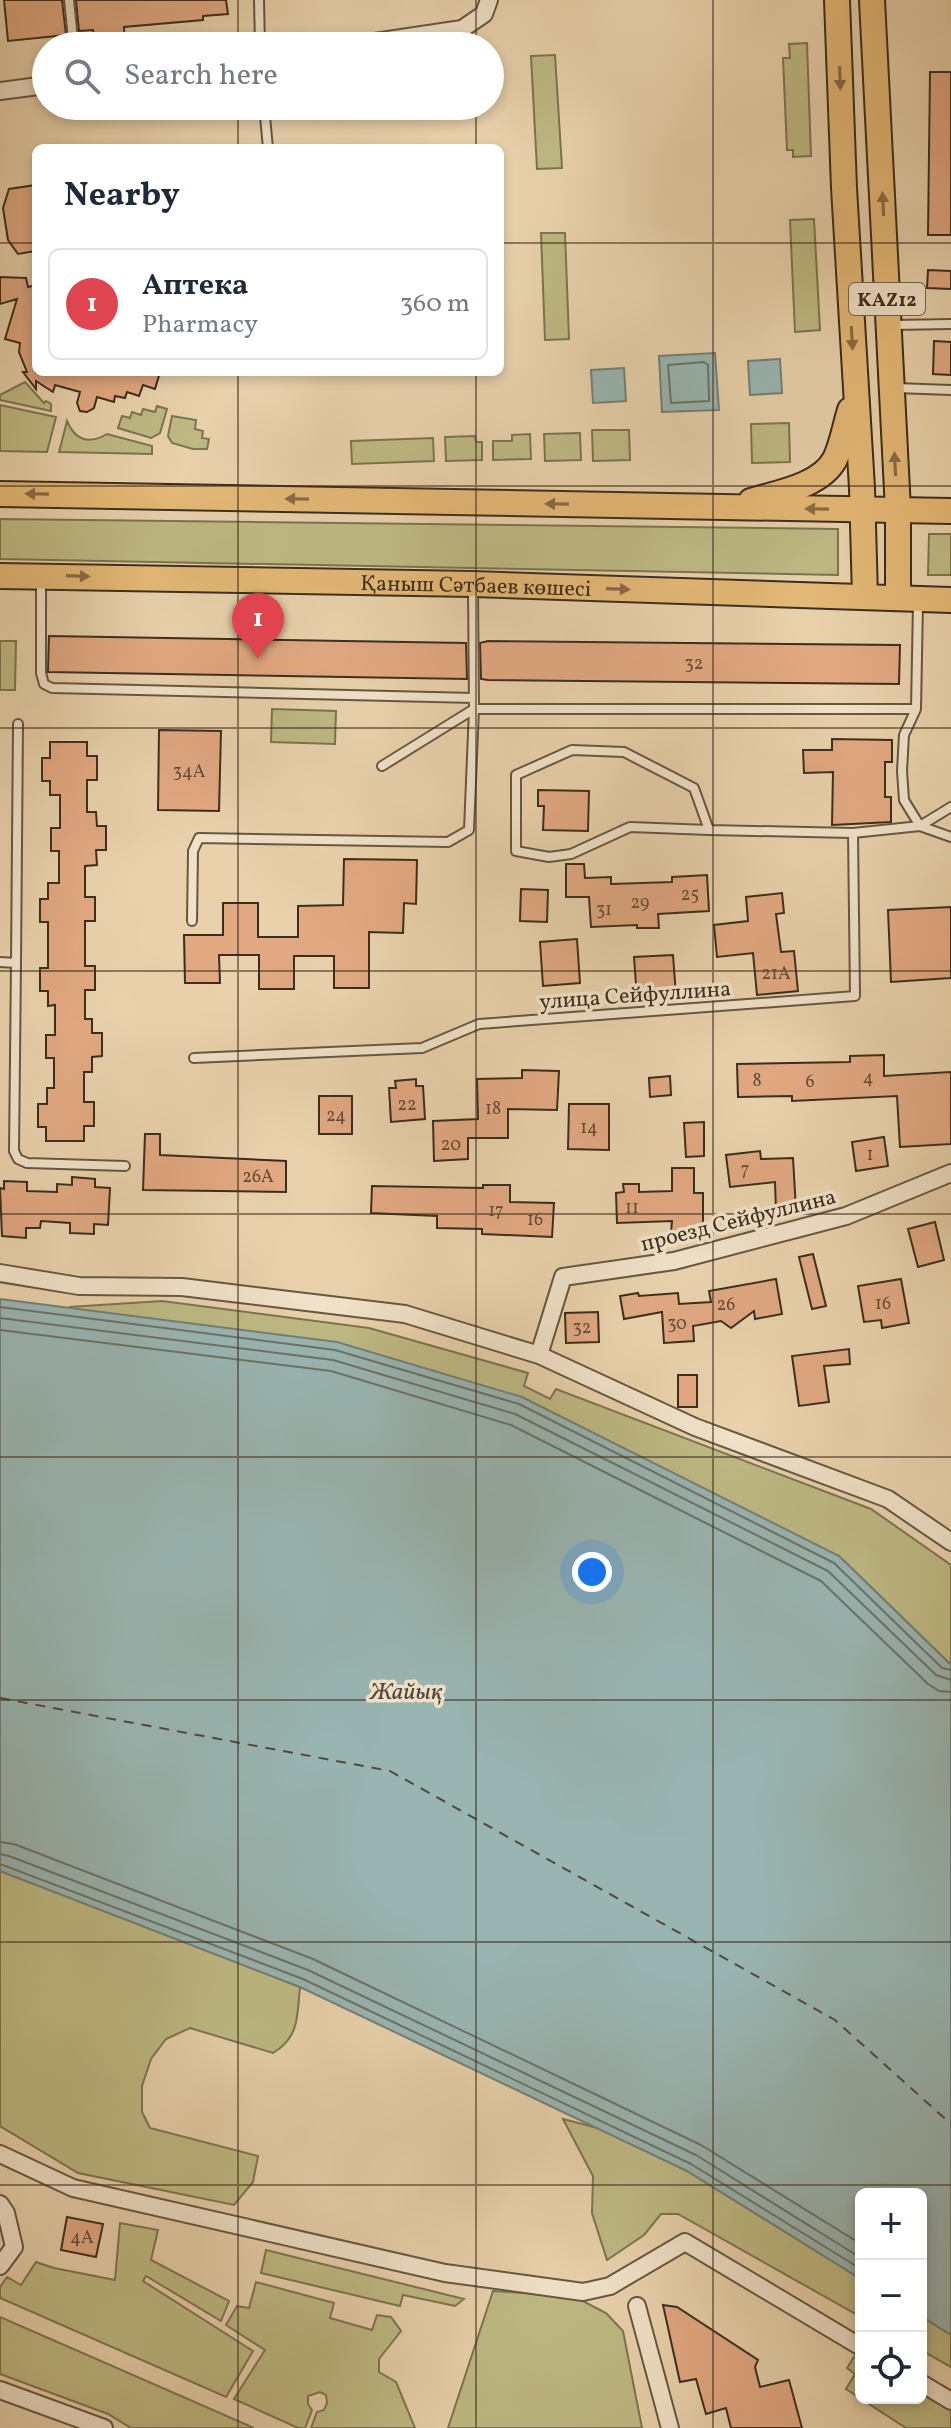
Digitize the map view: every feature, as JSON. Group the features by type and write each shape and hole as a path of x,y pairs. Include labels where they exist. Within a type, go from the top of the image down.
{"main road":[{"name":"KAZ12","path":"837,0 865,597"},
{"name":"KAZ12","path":"872,0 898,510 908,598"},
{"path":"730,507 802,485 826,471 835,459 855,393"},
{"path":"0,494 951,511"},
{"name":"Қаныш Сәтбаев көшесі","path":"0,576 473,584 951,600"}],"street":[{"path":"442,32 462,29 484,14 489,0"},
{"path":"0,91 32,87"},
{"name":"проезд Сейфуллина","path":"539,1355 563,1277 674,1261 846,1216 951,1173"},
{"path":"0,1273 79,1286 182,1287 405,1314 539,1355 695,1427 888,1499 951,1542"},
{"path":"0,2154 73,2188 445,2273 551,2288 583,2292 610,2286 685,2242 855,2343"},
{"path":"0,2204 6,2213 14,2247 0,2266"},
{"path":"637,2306 670,2428"},
{"path":"927,2387 951,2401"},
{"path":"0,2390 104,2428"}],"lane":[{"path":"69,0 72,32"},
{"path":"259,0 260,32"},
{"path":"265,120 268,144"},
{"path":"889,325 951,324"},
{"path":"892,388 951,390"},
{"path":"41,575 41,673 44,684 52,688 474,698"},
{"path":"192,921 193,851 199,838 448,842 469,830 474,709 473,584"},
{"path":"908,598 916,709 904,735 902,771 904,800 920,826"},
{"path":"382,766 474,709 916,709"},
{"path":"18,724 14,1151 18,1159 27,1163 125,1166"},
{"path":"709,830 694,788 624,752 572,750 516,775 516,851 549,857 571,854 630,827 709,830 853,833 920,826 951,837"},
{"path":"920,826 951,807"},
{"name":"улица Сейфуллина","path":"194,1058 422,1048 479,1024 855,996 853,833"},
{"path":"0,962 16,963"},
{"path":"0,1123 13,1123"}],"shaded area":[{"path":"807,43 811,156 793,157 793,150 787,150 783,58 790,58 789,44"},
{"path":"555,55 562,168 537,169 531,56"},
{"path":"814,219 820,330 795,332 790,220"},
{"path":"541,233 565,233 569,339 545,340"},
{"path":"25,382 44,403 51,404 51,411 0,400 0,395"},
{"path":"0,405 56,417 47,452 0,451"},
{"path":"157,406 167,409 160,433 151,438 118,428 122,416 130,418 132,412 141,415 143,409 155,412"},
{"path":"172,416 196,420 195,429 203,431 202,438 209,439 207,449 172,443 168,436"},
{"path":"67,421 74,433 83,439 107,434 152,446 152,454 59,452"},
{"path":"789,423 790,462 752,463 751,424"},
{"path":"592,430 629,430 630,460 593,461"},
{"path":"580,433 581,460 545,461 544,434"},
{"path":"530,434 531,459 493,460 493,441 512,441 512,435"},
{"path":"475,436 476,442 482,442 482,460 446,461 445,437"},
{"path":"433,438 434,461 352,464 351,441"},
{"path":"0,519 838,529 838,575 0,559"},
{"path":"929,534 951,534 951,575 928,575"},
{"path":"0,641 16,641 15,690 0,690"},
{"path":"272,709 336,711 335,744 271,742"},
{"path":"162,1301 369,1328 528,1373 524,1386 550,1399 556,1389 871,1509 951,1565 951,1665 839,1556 69,1307"},
{"path":"0,1871 300,1987 293,2032 273,2053 190,2028 166,2039 151,2059 142,2086 142,2112 150,2128 258,2156 253,2182 234,2205 78,2173 0,2126"},
{"path":"563,2119 609,2131 687,2171 855,2275 855,2314 678,2214 661,2214 644,2235 607,2260 592,2213 593,2176"},
{"path":"120,2223 158,2230 151,2260 229,2301 221,2321 146,2276 143,2281 253,2351 226,2397 0,2298 0,2287 7,2277 21,2285 36,2262 115,2280"},
{"path":"266,2250 464,2299 455,2306 403,2295 400,2306 261,2273"},
{"path":"256,2282 334,2303 330,2318 372,2330 377,2315 391,2317 401,2331 379,2359 379,2372 396,2382 415,2428 311,2428 317,2412 324,2410 327,2403 326,2395 320,2392 308,2396 312,2410 305,2428 298,2428 234,2399 265,2350 226,2325 237,2306 249,2308"},
{"path":"493,2291 581,2300 606,2313 623,2331 642,2428 448,2428"},
{"path":"0,2317 254,2428 131,2428 108,2414 0,2374"},
{"path":"927,2320 951,2335 951,2367 927,2353"},
{"path":"855,2356 855,2374 847,2368"},
{"path":"855,2374 855,2395 846,2389"},
{"path":"927,2394 951,2409 951,2428 906,2428 869,2404 927,2404"}],"water":[{"path":"715,353 719,410 662,412 659,356"},
{"path":"780,359 782,393 750,395 748,361"},
{"path":"624,368 626,401 593,403 591,370"},
{"name":"Жайық","path":"0,1299 337,1342 522,1397 839,1556 951,1665 951,2335 927,2320 927,2188 855,2188 855,2275 687,2171 300,1987 0,1871"}],"building":[{"path":"4,0 62,0 66,32 32,32 32,39 8,41"},
{"path":"76,0 226,0 228,14 203,16 203,20 124,27 124,32 79,31"},
{"path":"930,72 951,72 951,235 928,235"},
{"path":"32,186 32,252 18,254 8,240 3,208 9,189"},
{"path":"928,270 951,271 951,289 927,288"},
{"path":"0,277 26,278 28,287 32,286 32,376 159,376 155,389 143,385 139,396 127,392 125,398 115,396 114,402 97,397 94,408 87,412 80,411 77,403 80,392 55,385 53,392 36,381 36,389 23,372 27,372 19,352 20,343 5,339 17,299 0,304"},
{"path":"934,341 951,342 951,375 933,374"},
{"path":"49,636 466,643 467,679 48,672"},
{"path":"480,643 900,645 899,684 488,680 481,679"},
{"path":"159,730 221,731 219,811 158,810"},
{"path":"832,739 892,740 892,762 885,762 885,797 891,797 891,822 832,825 833,772 804,773 803,750 832,750"},
{"path":"50,742 87,742 87,756 97,756 97,780 87,780 87,812 96,812 97,826 106,826 106,850 96,850 97,865 85,866 85,897 95,897 95,921 85,921 85,966 95,966 95,990 85,990 85,1019 92,1019 92,1033 102,1033 102,1056 92,1057 92,1072 84,1072 84,1102 94,1102 94,1126 84,1126 84,1141 46,1141 46,1127 38,1127 38,1104 47,1104 47,1088 54,1088 54,1058 46,1058 46,1035 55,1035 55,1005 48,1006 48,991 40,991 40,968 48,968 48,922 40,922 40,899 48,899 48,883 59,883 59,851 51,851 51,828 60,828 60,795 50,795 50,781 42,781 42,758 50,758"},
{"path":"538,790 589,791 588,831 543,830 544,806 538,806"},
{"path":"344,859 417,860 416,904 404,903 403,933 369,932 369,988 334,988 334,956 294,956 294,989 259,989 259,955 219,955 220,983 185,983 184,935 223,935 223,903 258,903 258,937 298,937 298,906 343,905"},
{"path":"566,864 584,864 585,878 611,877 611,884 672,882 672,877 707,875 709,911 658,914 659,928 637,928 637,925 591,927 589,897 566,897"},
{"path":"521,889 548,890 547,922 520,921"},
{"path":"782,893 784,913 776,914 781,952 794,951 798,991 757,995 753,953 717,957 714,925 748,921 746,897"},
{"path":"951,907 951,978 891,982 888,910"},
{"path":"577,939 580,983 543,986 540,942"},
{"path":"673,955 676,995 637,998 634,957"},
{"path":"884,1055 884,1076 951,1072 951,1144 900,1147 897,1096 792,1101 792,1096 738,1097 737,1064 850,1062 850,1056"},
{"path":"522,1070 559,1071 557,1110 508,1109 508,1138 468,1138 468,1159 434,1161 433,1121 478,1119 477,1079 522,1078"},
{"path":"670,1076 671,1095 650,1097 649,1078"},
{"path":"416,1079 416,1086 423,1086 425,1119 391,1122 389,1088 396,1088 395,1081"},
{"path":"319,1096 352,1096 352,1134 319,1134"},
{"path":"569,1104 609,1104 609,1150 568,1149"},
{"path":"704,1122 704,1156 686,1157 684,1123"},
{"path":"145,1134 160,1134 160,1155 286,1161 286,1192 143,1190"},
{"path":"884,1137 888,1166 856,1171 852,1142"},
{"path":"760,1151 761,1159 793,1158 796,1210 776,1211 775,1182 730,1187 726,1155"},
{"path":"672,1168 694,1168 694,1193 703,1193 703,1233 671,1233 672,1221 617,1223 616,1193 624,1192 623,1184 639,1184 639,1192 672,1191"},
{"path":"72,1177 95,1179 95,1187 110,1188 108,1225 94,1224 94,1234 70,1233 70,1223 41,1221 40,1228 26,1228 26,1238 2,1236 0,1188 4,1189 4,1181 27,1182 27,1191 57,1192 57,1184 72,1185"},
{"path":"483,1185 510,1185 510,1202 554,1203 552,1237 482,1234 482,1229 437,1228 437,1216 371,1213 372,1186 483,1188"},
{"path":"935,1222 944,1260 918,1267 908,1229"},
{"path":"813,1254 826,1306 812,1309 799,1257"},
{"path":"776,1279 782,1314 755,1319 754,1311 731,1328 721,1321 693,1326 694,1341 664,1343 662,1312 624,1319 620,1296 678,1293 679,1304 711,1302 709,1291"},
{"path":"901,1279 909,1323 882,1328 881,1320 864,1322 858,1286"},
{"path":"598,1312 599,1342 566,1343 565,1313"},
{"path":"849,1349 850,1364 824,1366 829,1402 799,1406 792,1356"},
{"path":"678,1375 697,1375 697,1407 678,1407"},
{"path":"67,2217 103,2224 96,2257 61,2250"},
{"path":"663,2305 677,2307 758,2360 755,2367 760,2387 789,2380 802,2428 731,2428 726,2408 706,2414 696,2379 680,2382"}],"ferry route":[{"path":"0,1698 390,1771 835,2020 951,2124"}],"place":[{"name":"Аптека","path":"258,659"}]}
